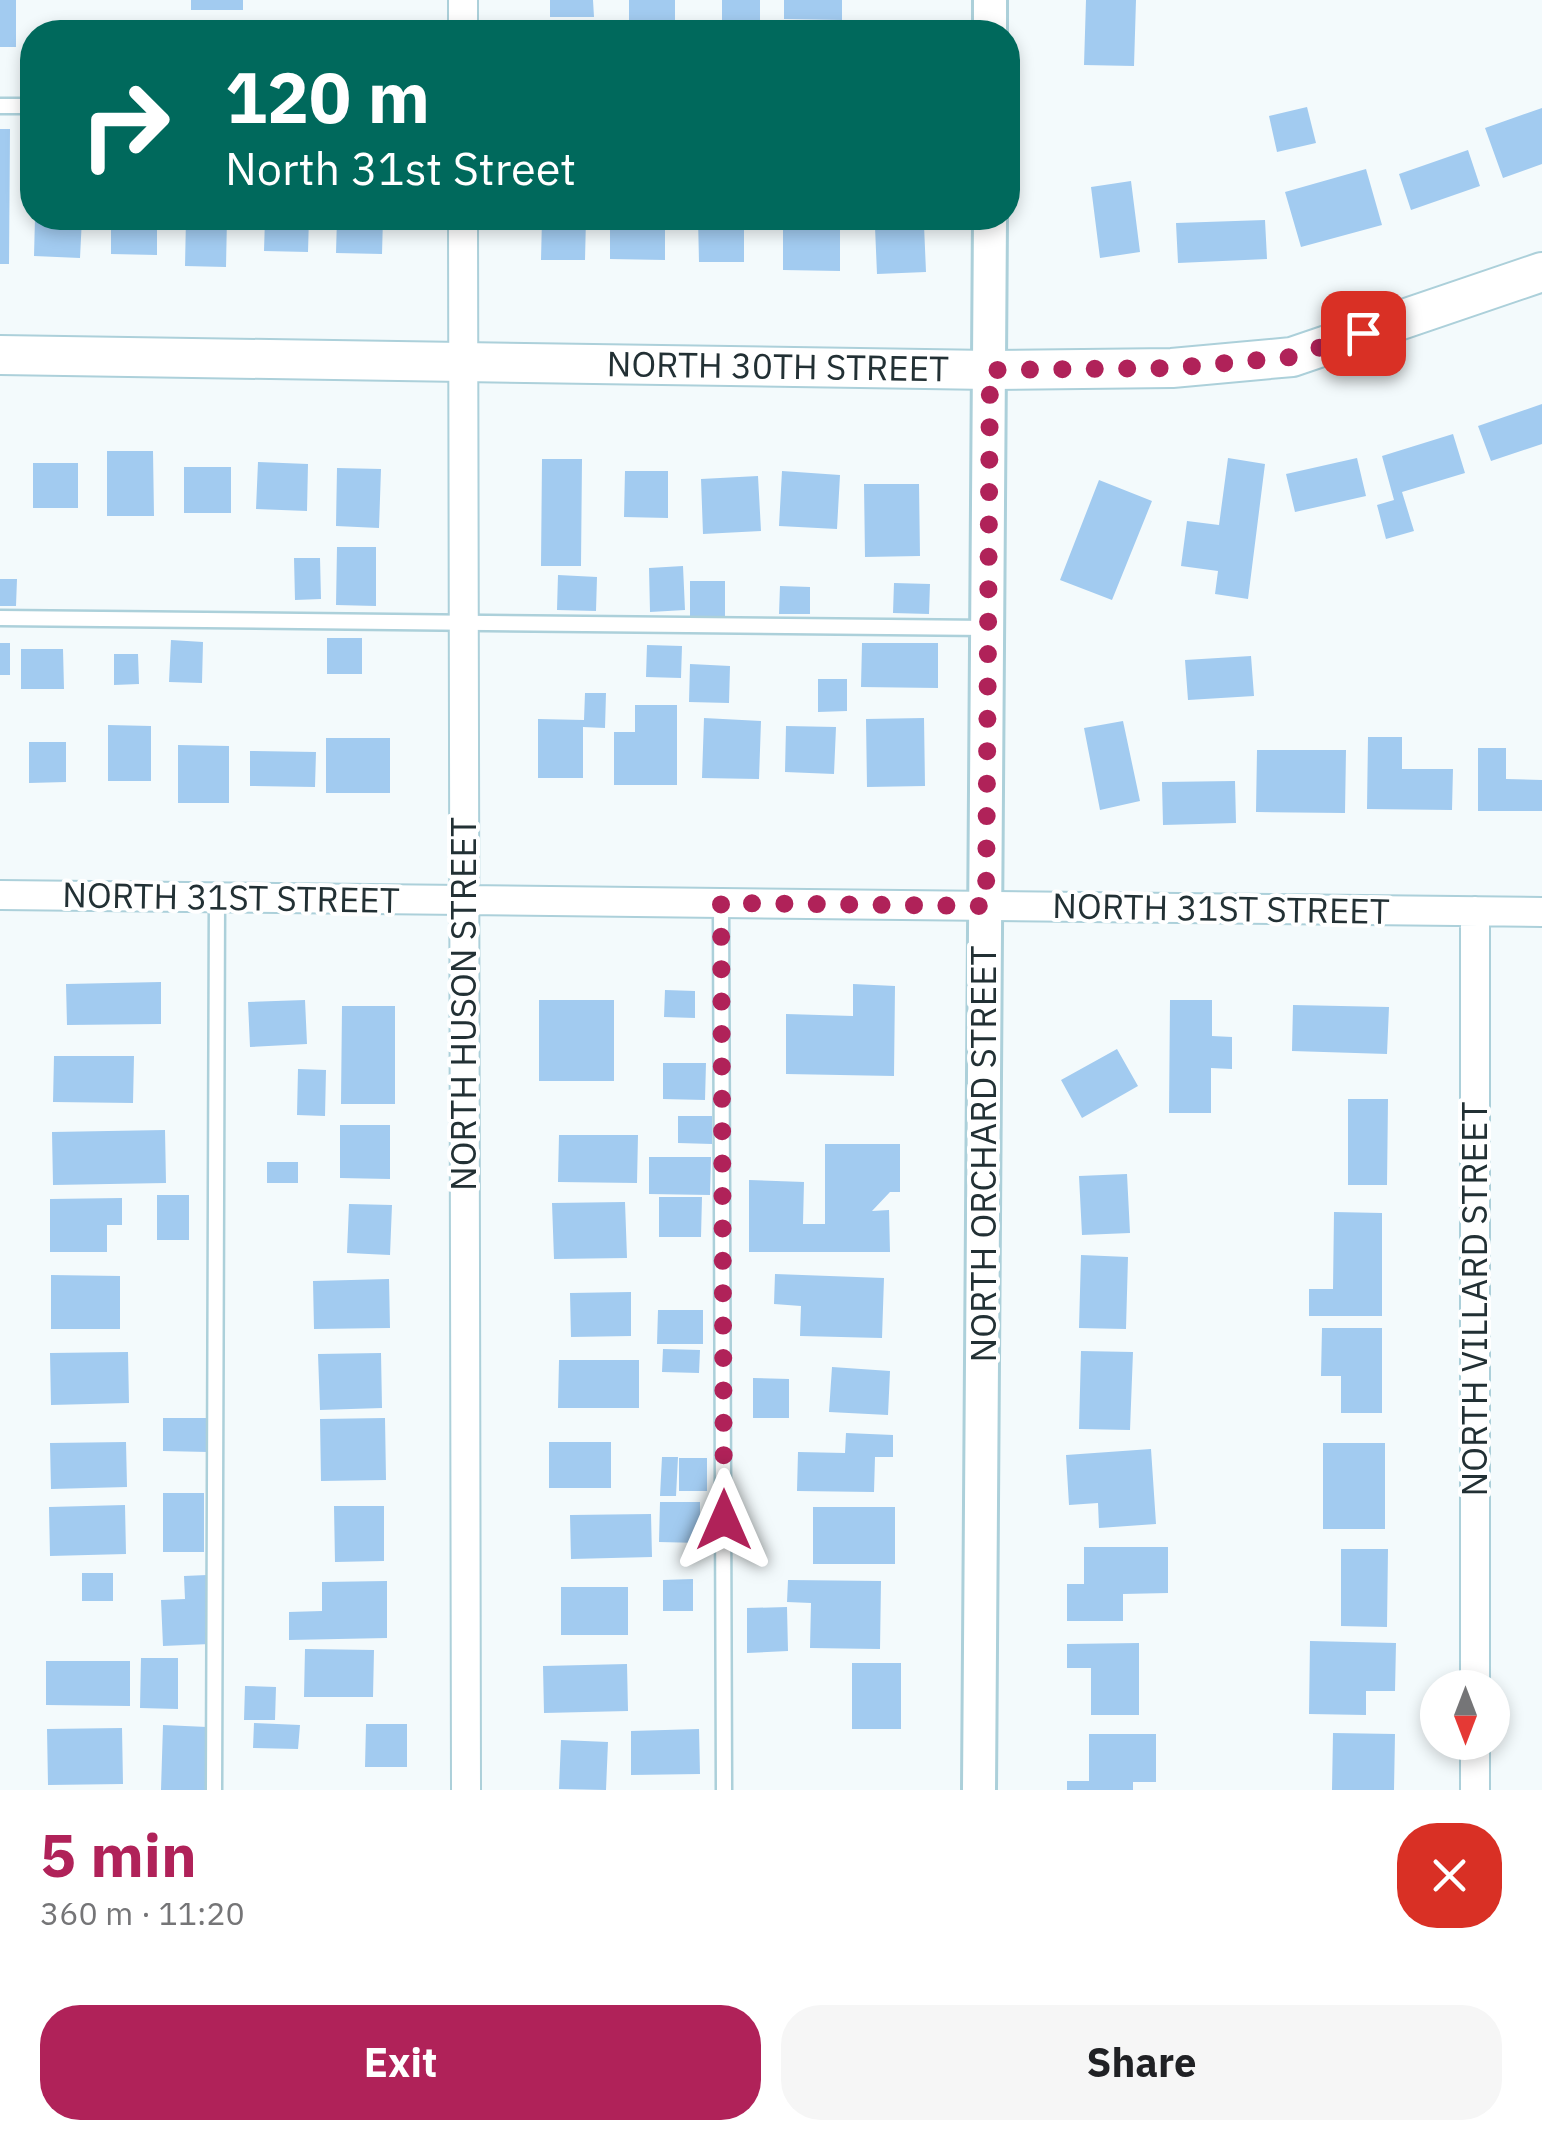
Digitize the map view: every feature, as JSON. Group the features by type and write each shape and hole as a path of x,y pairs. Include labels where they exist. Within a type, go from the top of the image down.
{"main road":[{"name":"NORTH 30TH STREET","path":"0,356 990,370 1172,368 1292,357 1542,272"}],"street":[{"name":"NORTH HUSON STREET","path":"463,230 466,1790"},
{"name":"NORTH ORCHARD STREET","path":"979,1790 990,230"},
{"name":"NORTH 31ST STREET","path":"0,895 1542,912"},
{"name":"NORTH VILLARD STREET","path":"1476,911 1476,1670"},
{"path":"1476,1760 1476,1790"}],"lane":[{"path":"0,618 988,628"},
{"path":"214,1790 218,898"},
{"path":"721,903 724,1790"}],"building":[{"path":"0,0 16,0 16,47 0,47"},
{"path":"191,0 243,0 243,10 191,10"},
{"path":"550,0 593,0 594,17 550,17"},
{"path":"629,0 675,0 675,20 629,20"},
{"path":"722,0 760,0 760,20 722,20"},
{"path":"784,0 842,0 842,20 784,19"},
{"path":"1086,0 1136,0 1134,66 1084,65"},
{"path":"1307,107 1316,143 1277,152 1269,116"},
{"path":"1542,108 1542,164 1503,178 1485,128"},
{"path":"0,129 10,129 9,264 0,264"},
{"path":"1468,150 1480,186 1411,210 1399,174"},
{"path":"1366,169 1382,225 1301,247 1285,192"},
{"path":"1131,181 1140,252 1100,258 1091,187"},
{"path":"1265,220 1267,259 1178,263 1176,223"},
{"path":"35,230 81,230 80,258 34,256"},
{"path":"111,230 157,230 157,255 111,254"},
{"path":"186,230 227,230 226,267 185,266"},
{"path":"265,230 309,230 308,252 264,251"},
{"path":"337,230 383,230 382,254 336,253"},
{"path":"542,230 586,230 585,260 541,260"},
{"path":"610,230 665,230 665,260 610,259"},
{"path":"698,230 744,230 744,262 699,262"},
{"path":"783,230 840,230 840,271 783,270"},
{"path":"875,230 924,230 926,272 877,274"},
{"path":"1542,404 1542,444 1491,461 1478,426"},
{"path":"1453,434 1465,473 1402,492 1414,531 1386,539 1377,505 1394,500 1382,456"},
{"path":"107,451 153,451 154,516 107,516"},
{"path":"1228,458 1265,464 1248,599 1215,594 1218,571 1181,566 1187,521 1219,525"},
{"path":"1357,458 1366,496 1295,512 1286,474"},
{"path":"542,459 582,459 581,566 541,566"},
{"path":"258,462 308,464 307,511 256,509"},
{"path":"33,463 78,463 78,508 33,508"},
{"path":"184,467 231,467 231,513 184,513"},
{"path":"337,468 381,469 379,528 336,526"},
{"path":"625,471 668,471 668,518 624,517"},
{"path":"782,471 840,475 837,529 779,526"},
{"path":"758,476 761,531 703,534 701,479"},
{"path":"1099,480 1152,501 1112,600 1060,580"},
{"path":"864,484 919,484 920,556 865,557"},
{"path":"337,547 376,547 376,606 336,605"},
{"path":"294,558 320,558 321,599 295,600"},
{"path":"683,566 685,610 650,612 649,568"},
{"path":"558,575 597,577 596,611 557,610"},
{"path":"0,579 17,579 16,606 0,606"},
{"path":"690,581 725,581 725,617 690,617"},
{"path":"894,583 930,584 929,614 893,613"},
{"path":"780,586 810,587 810,614 779,614"},
{"path":"327,638 362,638 362,674 327,674"},
{"path":"171,640 203,642 202,683 169,682"},
{"path":"0,643 10,643 10,675 0,675"},
{"path":"862,643 938,643 938,688 861,687"},
{"path":"647,645 682,646 681,678 646,677"},
{"path":"21,649 63,649 64,689 21,689"},
{"path":"114,654 138,654 139,684 114,685"},
{"path":"1251,656 1254,696 1188,700 1185,660"},
{"path":"690,664 730,666 729,703 689,702"},
{"path":"818,679 847,679 847,711 818,712"},
{"path":"585,693 606,693 605,728 583,727 583,778 538,778 538,719 584,720"},
{"path":"635,705 677,705 677,785 614,785 614,732 635,732"},
{"path":"704,718 761,721 759,779 702,778"},
{"path":"924,718 925,786 867,787 866,719"},
{"path":"1123,721 1140,801 1100,810 1084,728"},
{"path":"108,725 151,726 151,781 108,781"},
{"path":"786,726 836,727 834,774 785,772"},
{"path":"1368,737 1402,737 1402,769 1453,769 1452,810 1367,809"},
{"path":"326,738 390,738 390,793 326,793"},
{"path":"29,742 66,742 66,782 29,783"},
{"path":"178,745 229,746 229,803 178,803"},
{"path":"1478,748 1506,748 1506,779 1542,780 1542,811 1478,811"},
{"path":"1257,750 1346,750 1345,813 1256,812"},
{"path":"250,751 316,752 315,787 250,786"},
{"path":"1235,781 1236,823 1163,825 1162,782"},
{"path":"161,982 161,1024 67,1025 66,984"},
{"path":"853,984 895,986 894,1076 786,1074 786,1014 853,1016"},
{"path":"665,990 695,991 695,1018 664,1017"},
{"path":"305,1000 307,1044 250,1047 248,1002"},
{"path":"539,1000 614,1000 614,1081 539,1081"},
{"path":"1170,1000 1212,1000 1212,1036 1232,1037 1232,1069 1211,1068 1211,1113 1169,1113"},
{"path":"1293,1005 1389,1007 1387,1054 1292,1051"},
{"path":"342,1006 395,1006 395,1104 341,1104"},
{"path":"1117,1049 1138,1086 1082,1118 1061,1080"},
{"path":"54,1056 134,1056 133,1103 53,1102"},
{"path":"663,1063 706,1063 705,1100 663,1099"},
{"path":"298,1069 326,1070 325,1116 297,1115"},
{"path":"1348,1099 1388,1099 1387,1185 1348,1185"},
{"path":"678,1116 712,1116 712,1144 678,1143"},
{"path":"340,1125 390,1125 390,1179 340,1178"},
{"path":"165,1130 166,1183 53,1185 52,1132"},
{"path":"559,1135 638,1135 637,1183 558,1182"},
{"path":"825,1144 900,1144 900,1192 890,1192 872,1211 889,1210 890,1252 749,1252 749,1180 804,1182 803,1224 825,1224"},
{"path":"649,1157 711,1157 710,1195 649,1194"},
{"path":"267,1162 298,1162 298,1183 267,1183"},
{"path":"1127,1174 1130,1233 1082,1235 1079,1176"},
{"path":"157,1195 189,1195 189,1240 157,1240"},
{"path":"659,1197 702,1197 701,1237 659,1237"},
{"path":"122,1198 122,1225 107,1225 107,1252 50,1252 50,1199"},
{"path":"625,1202 627,1258 554,1259 552,1203"},
{"path":"349,1204 392,1205 390,1255 347,1253"},
{"path":"1334,1212 1382,1213 1382,1316 1309,1316 1309,1289 1333,1289"},
{"path":"1081,1255 1128,1257 1126,1329 1079,1328"},
{"path":"775,1274 884,1278 882,1338 800,1336 801,1306 774,1304"},
{"path":"51,1275 120,1276 120,1329 51,1329"},
{"path":"389,1279 390,1328 314,1329 313,1281"},
{"path":"631,1292 631,1336 571,1337 570,1293"},
{"path":"658,1310 703,1310 703,1344 657,1344"},
{"path":"1322,1328 1382,1328 1382,1413 1341,1413 1341,1376 1321,1376"},
{"path":"663,1349 700,1350 699,1373 662,1372"},
{"path":"1081,1351 1133,1352 1130,1430 1079,1429"},
{"path":"128,1352 129,1403 51,1405 50,1353"},
{"path":"381,1353 382,1408 320,1410 318,1354"},
{"path":"559,1360 639,1360 639,1408 558,1408"},
{"path":"832,1367 890,1371 888,1415 829,1412"},
{"path":"753,1378 789,1379 789,1418 753,1418"},
{"path":"163,1418 208,1418 208,1452 163,1451"},
{"path":"385,1418 386,1480 321,1481 320,1419"},
{"path":"846,1433 893,1435 893,1457 875,1457 874,1492 797,1491 798,1452 845,1453"},
{"path":"126,1442 127,1487 51,1489 50,1443"},
{"path":"549,1442 611,1442 611,1488 549,1488"},
{"path":"1323,1443 1385,1443 1385,1529 1323,1529"},
{"path":"1151,1449 1156,1524 1099,1528 1098,1503 1069,1505 1066,1455"},
{"path":"662,1457 678,1457 676,1496 660,1496"},
{"path":"679,1458 707,1458 707,1491 679,1491"},
{"path":"163,1493 204,1493 204,1552 163,1552"},
{"path":"660,1502 700,1502 700,1543 659,1542"},
{"path":"125,1505 126,1554 50,1556 49,1507"},
{"path":"334,1506 384,1506 384,1561 335,1562"},
{"path":"813,1507 895,1507 895,1564 813,1564"},
{"path":"651,1514 652,1557 571,1559 570,1515"},
{"path":"1084,1547 1168,1547 1168,1593 1123,1594 1123,1621 1067,1621 1067,1584 1084,1584"},
{"path":"1341,1549 1388,1549 1387,1627 1341,1626"},
{"path":"82,1573 113,1573 113,1601 82,1601"},
{"path":"207,1575 210,1644 163,1646 161,1600 185,1599 184,1576"},
{"path":"693,1579 693,1611 663,1611 663,1580"},
{"path":"788,1580 881,1581 880,1649 810,1648 811,1603 787,1602"},
{"path":"387,1581 387,1638 289,1640 289,1612 322,1611 322,1582"},
{"path":"561,1587 628,1587 628,1635 561,1635"},
{"path":"787,1607 788,1651 747,1653 747,1608"},
{"path":"1310,1641 1396,1643 1395,1691 1366,1691 1366,1715 1309,1714"},
{"path":"1139,1643 1139,1715 1091,1715 1091,1668 1067,1668 1067,1644"},
{"path":"305,1649 374,1650 373,1697 304,1697"},
{"path":"141,1658 178,1658 178,1709 140,1708"},
{"path":"46,1661 130,1661 130,1706 46,1705"},
{"path":"852,1663 901,1663 901,1729 852,1729"},
{"path":"627,1664 628,1711 544,1713 543,1666"},
{"path":"245,1686 276,1687 275,1720 244,1720"},
{"path":"254,1723 300,1725 298,1749 253,1748"},
{"path":"366,1724 407,1724 407,1767 365,1767"},
{"path":"163,1725 207,1727 205,1790 161,1790"},
{"path":"122,1728 123,1784 48,1785 47,1729"},
{"path":"699,1729 700,1774 631,1775 631,1731"},
{"path":"1333,1733 1395,1734 1394,1790 1332,1790"},
{"path":"1089,1734 1156,1734 1156,1782 1133,1782 1133,1790 1067,1790 1067,1781 1089,1781"},
{"path":"561,1740 608,1742 606,1790 559,1789"}],"route":[{"path":"724,1520 721,903 986,906 990,370 1172,368 1292,357 1363,333"}]}
